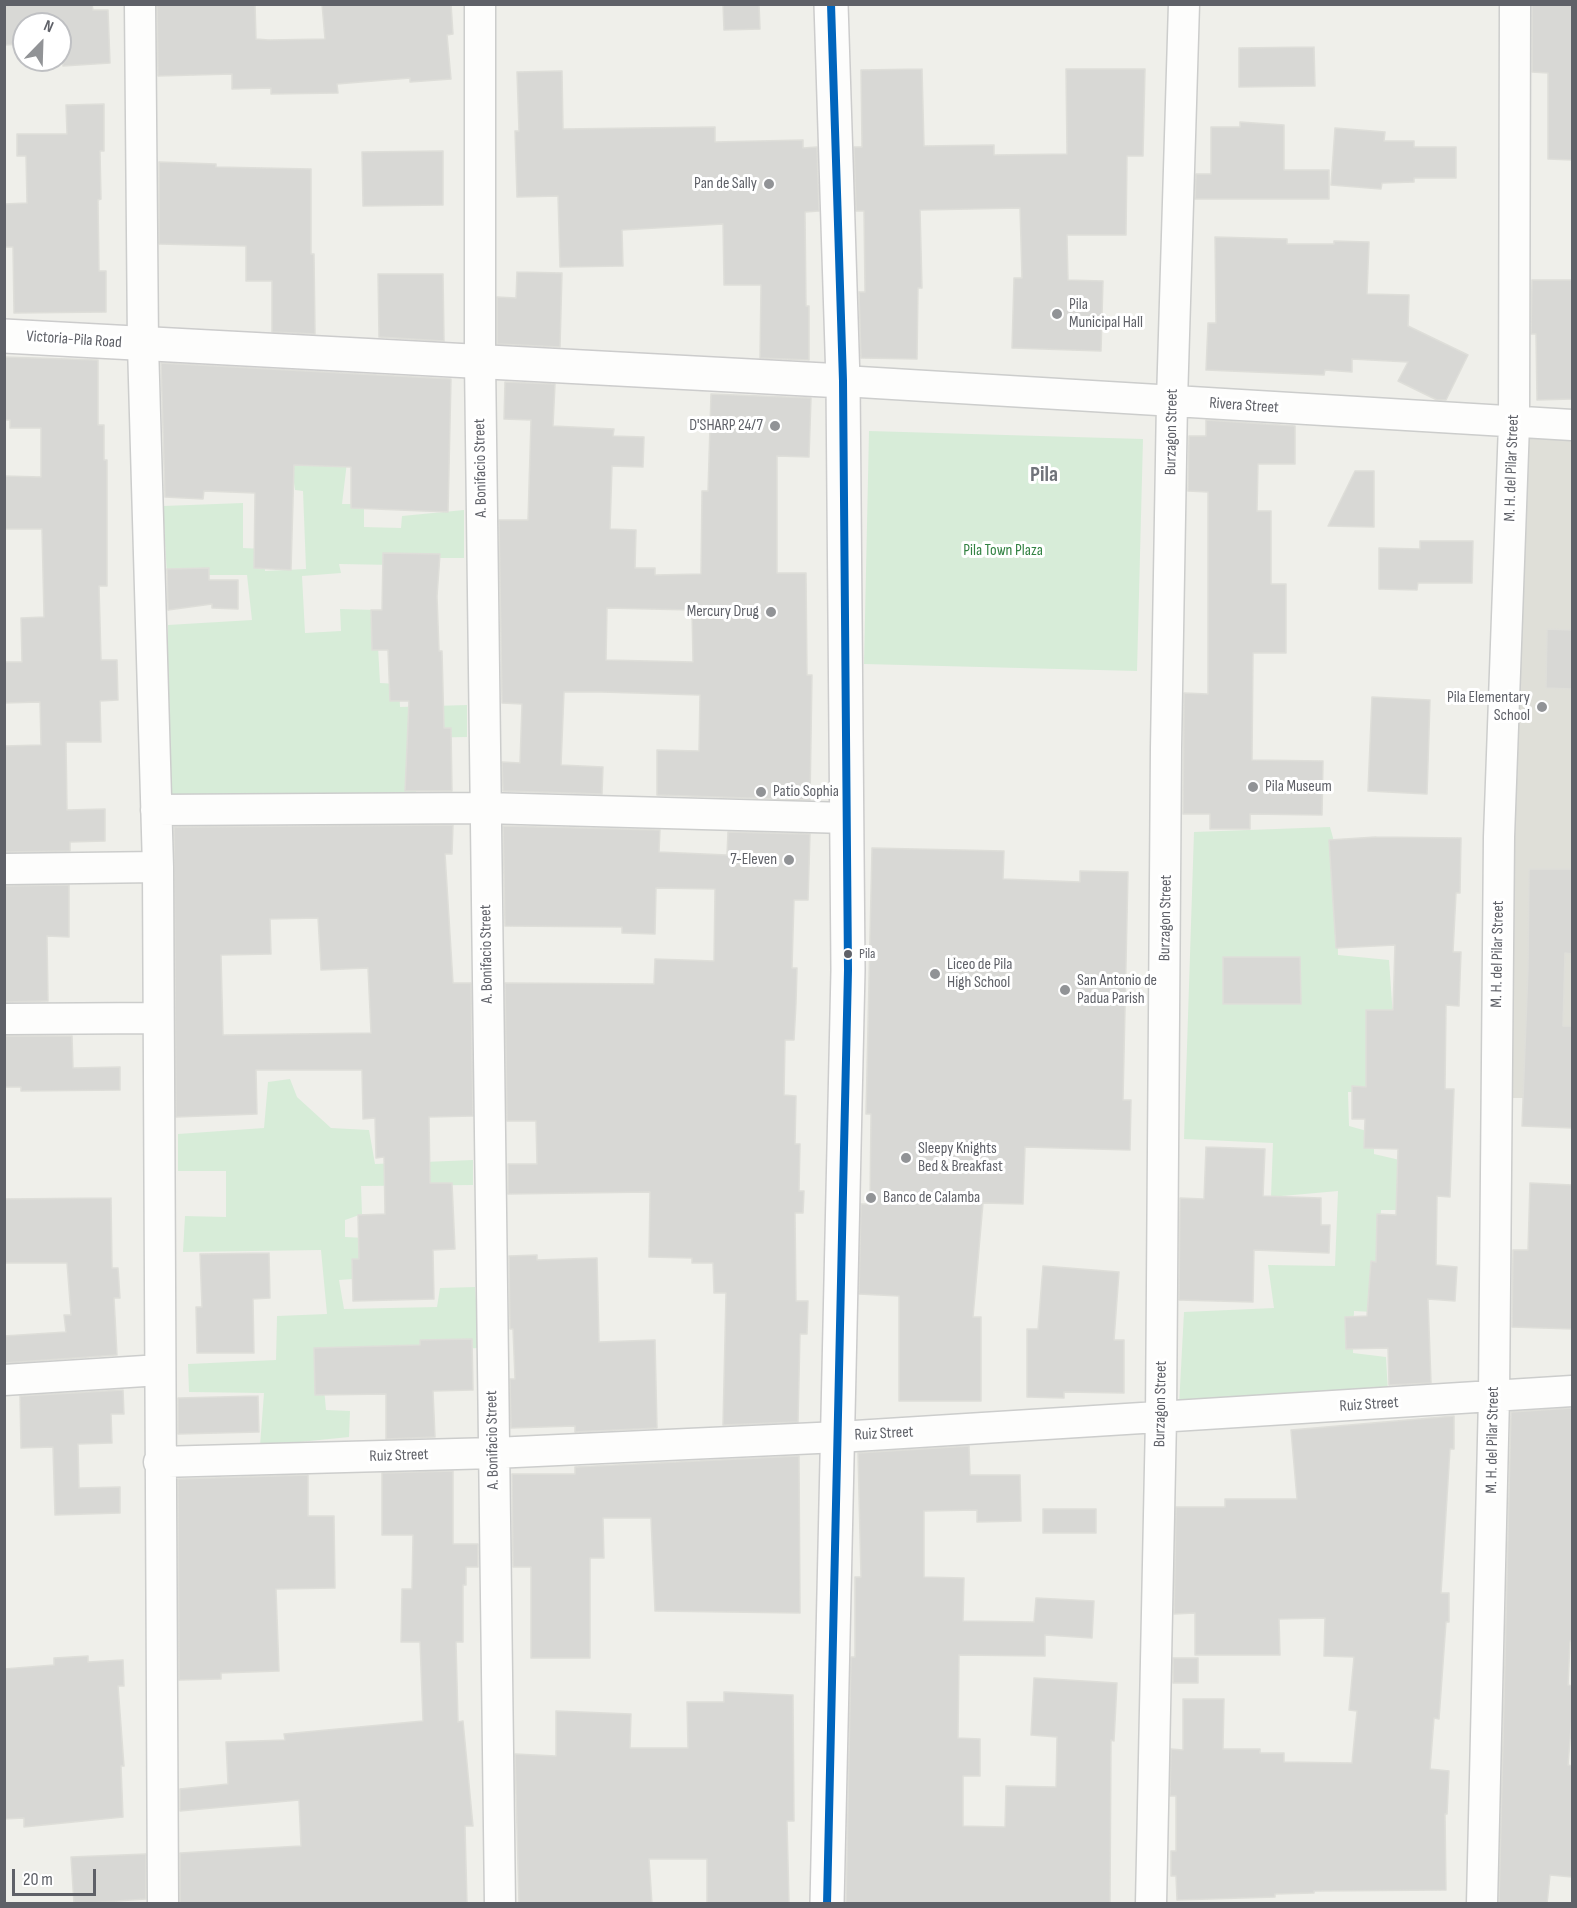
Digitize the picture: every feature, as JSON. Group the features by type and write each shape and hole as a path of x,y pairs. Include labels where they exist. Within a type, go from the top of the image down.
{"main road":[{"path":"827,1904 848,970 843,381 831,4"},
{"name":"Victoria-Pila Road","path":"4,336 843,381"}],"street":[{"path":"140,4 143,345 158,867 159,1462 163,1904"},
{"name":"A. Bonifacio Street","path":"480,4 480,361 500,1904"},
{"name":"Burzagon Street","path":"1150,1904 1161,1418 1166,748 1172,401 1184,4"},
{"name":"M. H. del Pilar Street","path":"1482,1904 1494,1397 1499,837 1514,424 1515,4"},
{"name":"Rivera Street","path":"843,381 1514,424 1572,425"},
{"path":"156,810 485,808 847,818"},
{"path":"4,869 158,867"},
{"path":"4,1019 158,1018"},
{"path":"4,1380 160,1370"},
{"name":"Ruiz Street","path":"159,1462 494,1453 839,1437 1572,1391"}],"shaded area":[{"name":"Pila Elementary School","path":"1522,433 1572,435 1572,1098 1504,1098"}],"green space":[{"name":"Pila Town Plaza","path":"869,431 1143,439 1137,671 864,664"},
{"path":"350,437 342,504 364,504 364,527 401,528 402,516 464,510 464,558 394,558 394,565 339,564 341,573 302,576 305,633 341,631 340,609 376,610 380,683 399,684 400,707 467,705 467,737 416,738 416,803 168,800 168,625 252,620 247,575 167,575 163,506 243,503 243,548 264,549 265,571 306,569 303,491 295,490 291,463"},
{"path":"1330,827 1335,845 1338,955 1389,960 1393,1017 1375,1092 1348,1092 1349,1126 1374,1133 1374,1154 1404,1161 1403,1210 1381,1210 1373,1312 1354,1311 1353,1353 1386,1357 1388,1392 1179,1406 1184,1312 1274,1308 1268,1265 1335,1266 1338,1191 1271,1197 1273,1143 1184,1139 1194,832"},
{"path":"290,1079 297,1097 331,1128 369,1130 375,1164 473,1160 473,1185 361,1186 362,1214 345,1220 345,1237 366,1238 366,1278 339,1280 344,1309 437,1307 440,1288 475,1287 480,1348 321,1354 326,1410 350,1411 349,1437 260,1446 264,1393 189,1392 188,1364 276,1360 277,1316 327,1314 321,1250 183,1252 185,1216 226,1217 226,1171 178,1171 178,1134 264,1128 268,1082"}],"building":[{"path":"4,4 92,4 93,10 108,10 110,63 72,65 72,12 12,12 12,45 4,45"},
{"path":"157,4 255,4 256,39 269,40 325,39 322,4 451,4 453,34 447,35 451,79 410,82 410,78 337,84 338,93 271,94 271,88 232,89 232,74 158,76"},
{"path":"723,4 759,4 760,29 724,30"},
{"path":"1532,4 1572,4 1572,160 1548,159 1548,73 1532,72"},
{"path":"1314,47 1315,86 1239,87 1239,48"},
{"path":"922,69 924,146 994,145 994,155 1067,154 1066,69 1145,69 1143,156 1127,156 1126,235 1067,235 1068,280 1103,281 1101,351 1012,348 1014,278 1022,278 1020,208 920,210 922,288 918,288 917,359 861,358 859,292 865,292 864,211 856,211 854,147 862,147 861,70"},
{"path":"562,71 563,129 715,127 715,142 803,140 803,148 817,147 819,211 805,212 809,360 760,358 761,285 724,285 723,224 622,230 623,266 560,267 558,196 517,197 515,131 519,131 517,72"},
{"path":"104,104 104,151 100,151 101,199 98,200 99,271 106,271 106,312 14,313 13,247 4,247 4,204 27,203 26,156 17,156 17,134 67,134 66,105"},
{"path":"1240,122 1284,125 1284,170 1329,170 1329,199 1195,199 1196,174 1211,174 1211,127 1240,127"},
{"path":"1335,128 1385,132 1384,141 1414,141 1414,147 1456,147 1456,178 1414,178 1414,182 1382,183 1381,189 1331,185"},
{"path":"443,151 443,205 363,206 362,152"},
{"path":"159,162 216,164 216,167 311,169 311,254 314,254 315,334 272,332 272,281 246,281 246,246 159,244"},
{"path":"1215,237 1287,239 1287,244 1334,244 1334,241 1369,242 1367,294 1409,295 1408,326 1468,355 1446,400 1437,400 1398,381 1408,362 1352,359 1352,372 1325,370 1324,375 1206,370 1208,323 1216,323"},
{"path":"517,272 562,273 560,347 497,344 497,297 516,298"},
{"path":"378,274 443,274 444,341 379,337"},
{"path":"1532,280 1572,280 1572,399 1537,400 1536,334 1531,334"},
{"path":"4,357 98,360 98,425 104,425 104,460 107,460 107,586 99,586 101,660 117,660 118,700 100,701 101,742 66,742 67,810 105,809 105,841 70,842 70,851 4,852 4,746 41,745 40,702 4,703 4,662 22,662 21,618 44,617 42,529 4,529 4,476 41,477 41,428 10,428 10,420 4,420"},
{"path":"161,363 451,379 448,512 351,508 351,467 294,465 291,570 254,568 255,493 204,491 203,499 165,497"},
{"path":"505,382 555,384 553,426 614,429 613,436 644,437 643,467 612,466 610,529 636,530 635,568 655,568 655,575 701,574 702,491 708,491 711,394 811,398 809,457 777,456 777,573 806,573 807,675 812,675 810,800 657,795 657,750 699,751 700,695 602,692 564,692 561,765 603,767 602,794 503,791 502,762 520,763 522,704 502,703 499,520 528,520 531,420 504,419","holes":["607,608 692,610 693,662 606,660"]},
{"path":"1206,420 1295,426 1295,464 1258,464 1257,511 1271,511 1271,584 1286,584 1286,653 1253,653 1252,760 1323,761 1322,815 1250,814 1250,829 1210,829 1210,814 1183,814 1184,693 1208,694 1208,492 1188,491 1189,436 1206,436"},
{"path":"1355,471 1374,471 1374,527 1328,526"},
{"path":"1420,541 1473,541 1472,583 1418,583 1417,590 1379,589 1379,548 1420,549"},
{"path":"383,553 440,554 437,596 439,651 442,651 444,728 451,728 452,791 405,791 409,701 390,701 388,650 372,650 371,610 382,610"},
{"path":"209,568 209,580 238,580 238,609 212,608 212,604 168,610 167,569"},
{"path":"1547,629 1572,630 1572,689 1546,688"},
{"path":"1372,697 1430,700 1427,794 1368,791"},
{"path":"453,825 452,854 445,854 453,983 471,983 473,1116 429,1117 430,1183 452,1183 455,1249 433,1250 434,1299 353,1301 352,1259 359,1259 358,1215 385,1214 384,1157 376,1158 375,1118 363,1119 362,1070 256,1070 257,1114 176,1117 174,827","holes":["318,918 321,970 368,968 371,1033 223,1035 221,955 271,954 270,919"]},
{"path":"503,826 660,830 659,852 727,855 728,832 810,834 808,900 794,900 792,968 797,968 794,1040 785,1040 784,1095 796,1096 795,1144 800,1144 799,1191 804,1191 803,1213 795,1213 796,1301 808,1301 807,1334 800,1334 798,1422 723,1425 726,1293 714,1293 713,1263 692,1263 692,1258 649,1257 650,1192 508,1194 508,1164 537,1164 536,1121 507,1121 505,983 654,984 655,959 714,961 715,889 656,888 655,934 622,933 622,927 505,926"},
{"path":"1376,837 1461,838 1460,893 1456,893 1453,952 1461,952 1459,1006 1446,1005 1445,1089 1454,1089 1450,1197 1437,1196 1436,1265 1457,1267 1455,1301 1428,1299 1431,1383 1389,1385 1388,1348 1346,1349 1345,1317 1367,1316 1371,1261 1376,1262 1377,1214 1396,1215 1398,1149 1364,1148 1365,1119 1352,1119 1352,1086 1366,1087 1366,1010 1393,1010 1395,945 1336,948 1329,840"},
{"path":"872,848 1004,851 1003,879 1080,882 1080,871 1128,872 1123,1100 1131,1100 1130,1150 1025,1147 1023,1204 983,1203 973,1317 981,1317 981,1401 899,1401 899,1296 859,1294 861,1204 870,1204 871,1114 866,1114"},
{"path":"1529,869 1572,869 1572,954 1565,953 1563,1026 1572,1026 1572,1128 1522,1126"},
{"path":"69,885 69,937 47,936 48,1001 4,1002 4,886"},
{"path":"1223,957 1300,957 1301,1004 1223,1004"},
{"path":"4,1036 72,1036 73,1068 120,1067 120,1090 21,1091 21,1087 4,1087"},
{"path":"1206,1147 1265,1149 1263,1196 1321,1198 1321,1225 1330,1225 1329,1253 1254,1250 1253,1302 1179,1300 1180,1198 1204,1199"},
{"path":"1530,1183 1572,1185 1572,1329 1512,1327 1513,1250 1528,1250"},
{"path":"111,1198 112,1268 118,1268 120,1298 114,1298 117,1355 4,1363 4,1336 66,1332 64,1315 71,1315 67,1263 4,1263 4,1199"},
{"path":"269,1253 270,1298 253,1299 254,1353 197,1353 196,1307 202,1307 200,1254"},
{"path":"537,1255 537,1260 597,1258 599,1342 655,1340 657,1428 575,1432 575,1426 511,1428 510,1379 515,1379 513,1329 510,1329 509,1256"},
{"path":"1043,1266 1119,1272 1114,1340 1124,1340 1124,1393 1064,1392 1064,1398 1027,1397 1027,1329 1038,1329"},
{"path":"472,1339 473,1390 433,1391 435,1437 386,1439 386,1394 315,1395 314,1348 420,1345 420,1340"},
{"path":"123,1390 124,1414 111,1414 112,1443 78,1444 79,1488 120,1487 120,1513 55,1515 53,1447 21,1448 20,1396"},
{"path":"258,1396 259,1432 178,1434 178,1398"},
{"path":"1572,1408 1572,1641 1570,1641 1568,1685 1572,1686 1572,1715 1568,1765 1572,1766 1572,1877 1550,1875 1547,1904 1499,1904 1511,1412"},
{"path":"1454,1416 1454,1449 1450,1449 1441,1593 1449,1593 1449,1622 1446,1622 1439,1719 1434,1718 1430,1769 1449,1771 1447,1814 1445,1814 1446,1890 1314,1891 1314,1893 1275,1894 1275,1897 1177,1900 1176,1876 1171,1876 1171,1851 1176,1851 1176,1796 1170,1796 1171,1749 1183,1750 1183,1699 1224,1699 1223,1749 1260,1749 1260,1753 1284,1753 1284,1762 1352,1763 1357,1711 1349,1710 1354,1657 1324,1656 1325,1618 1279,1619 1280,1655 1195,1655 1195,1613 1174,1614 1176,1507 1225,1507 1225,1499 1297,1499 1291,1430"},
{"path":"969,1446 970,1475 1020,1475 1021,1521 977,1522 977,1510 924,1511 924,1577 964,1578 963,1621 1034,1622 1036,1598 1094,1601 1092,1638 1045,1635 1045,1656 959,1655 958,1738 980,1739 980,1776 963,1776 963,1826 1005,1827 1006,1786 1056,1787 1057,1737 1031,1735 1034,1678 1117,1683 1114,1741 1111,1740 1110,1903 846,1904 851,1657 855,1657 855,1577 861,1577 858,1453"},
{"path":"799,1456 800,1613 655,1611 651,1518 603,1518 604,1558 590,1558 590,1658 531,1658 531,1567 513,1567 512,1474 575,1474 575,1467"},
{"path":"453,1471 453,1544 478,1544 478,1567 466,1567 466,1585 463,1585 463,1642 456,1642 458,1722 463,1721 473,1826 465,1826 467,1904 180,1904 180,1853 301,1846 299,1800 180,1811 180,1789 228,1784 226,1742 285,1740 284,1734 423,1721 420,1642 401,1642 402,1589 412,1589 413,1535 382,1535 382,1473"},
{"path":"308,1475 308,1516 334,1516 335,1588 276,1589 279,1671 221,1673 221,1679 179,1680 178,1479"},
{"path":"1043,1509 1096,1509 1096,1533 1043,1533"},
{"path":"88,1656 88,1662 123,1660 124,1686 118,1686 124,1766 121,1766 123,1817 24,1827 24,1818 4,1819 4,1669 54,1665 54,1658"},
{"path":"1173,1658 1198,1658 1198,1683 1173,1683"},
{"path":"724,1692 793,1695 794,1821 787,1821 789,1904 707,1904 707,1859 649,1859 652,1904 519,1904 515,1754 556,1756 556,1711 631,1714 630,1748 688,1748 687,1702 724,1702"},
{"path":"146,1854 146,1899 74,1904 71,1857"}],"transit line":[{"path":"827,1904 848,970 843,381 831,4"}],"place":[{"name":"Pan de Sally","path":"769,184"},
{"name":"Pila Municipal Hall","path":"1057,314"},
{"name":"D'SHARP 24/7","path":"775,426"},
{"name":"Mercury Drug","path":"771,612"},
{"name":"Pila Elementary School","path":"1542,707"},
{"name":"Pila Museum","path":"1253,787"},
{"name":"Patio Sophia","path":"761,792"},
{"name":"7-Eleven","path":"789,860"},
{"name":"Pila","path":"848,954"},
{"name":"Liceo de Pila High School","path":"935,974"},
{"name":"San Antonio de Padua Parish","path":"1065,990"},
{"name":"Sleepy Knights Bed & Breakfast","path":"906,1158"},
{"name":"Banco de Calamba","path":"871,1198"}],"district":[{"name":"Pila","path":"1044,475"}]}
